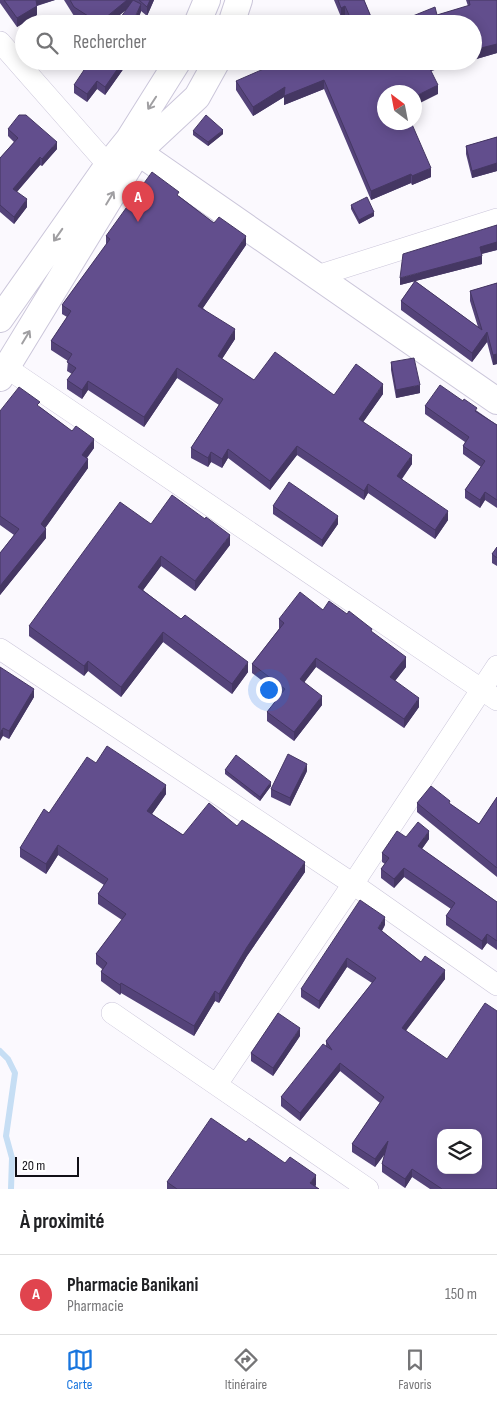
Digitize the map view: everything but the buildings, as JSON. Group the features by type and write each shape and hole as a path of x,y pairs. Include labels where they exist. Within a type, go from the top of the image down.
{"street":[{"path":"201,15 207,0"},
{"path":"234,15 239,0"},
{"path":"0,42 15,59"},
{"path":"25,70 108,165"},
{"path":"173,70 133,146 3,373 489,695"},
{"path":"0,319 108,165 198,97 212,70"},
{"path":"133,146 497,401"},
{"path":"317,276 497,219"},
{"path":"0,649 352,884 497,985"},
{"path":"217,1084 352,884 489,695 497,666"},
{"path":"112,1013 368,1189"}],"waterway":[{"path":"0,1051 8,1059 15,1073 6,1136 12,1158 11,1189"}],"place":[{"name":"Pharmacie Banikani","path":"138,222"}]}
